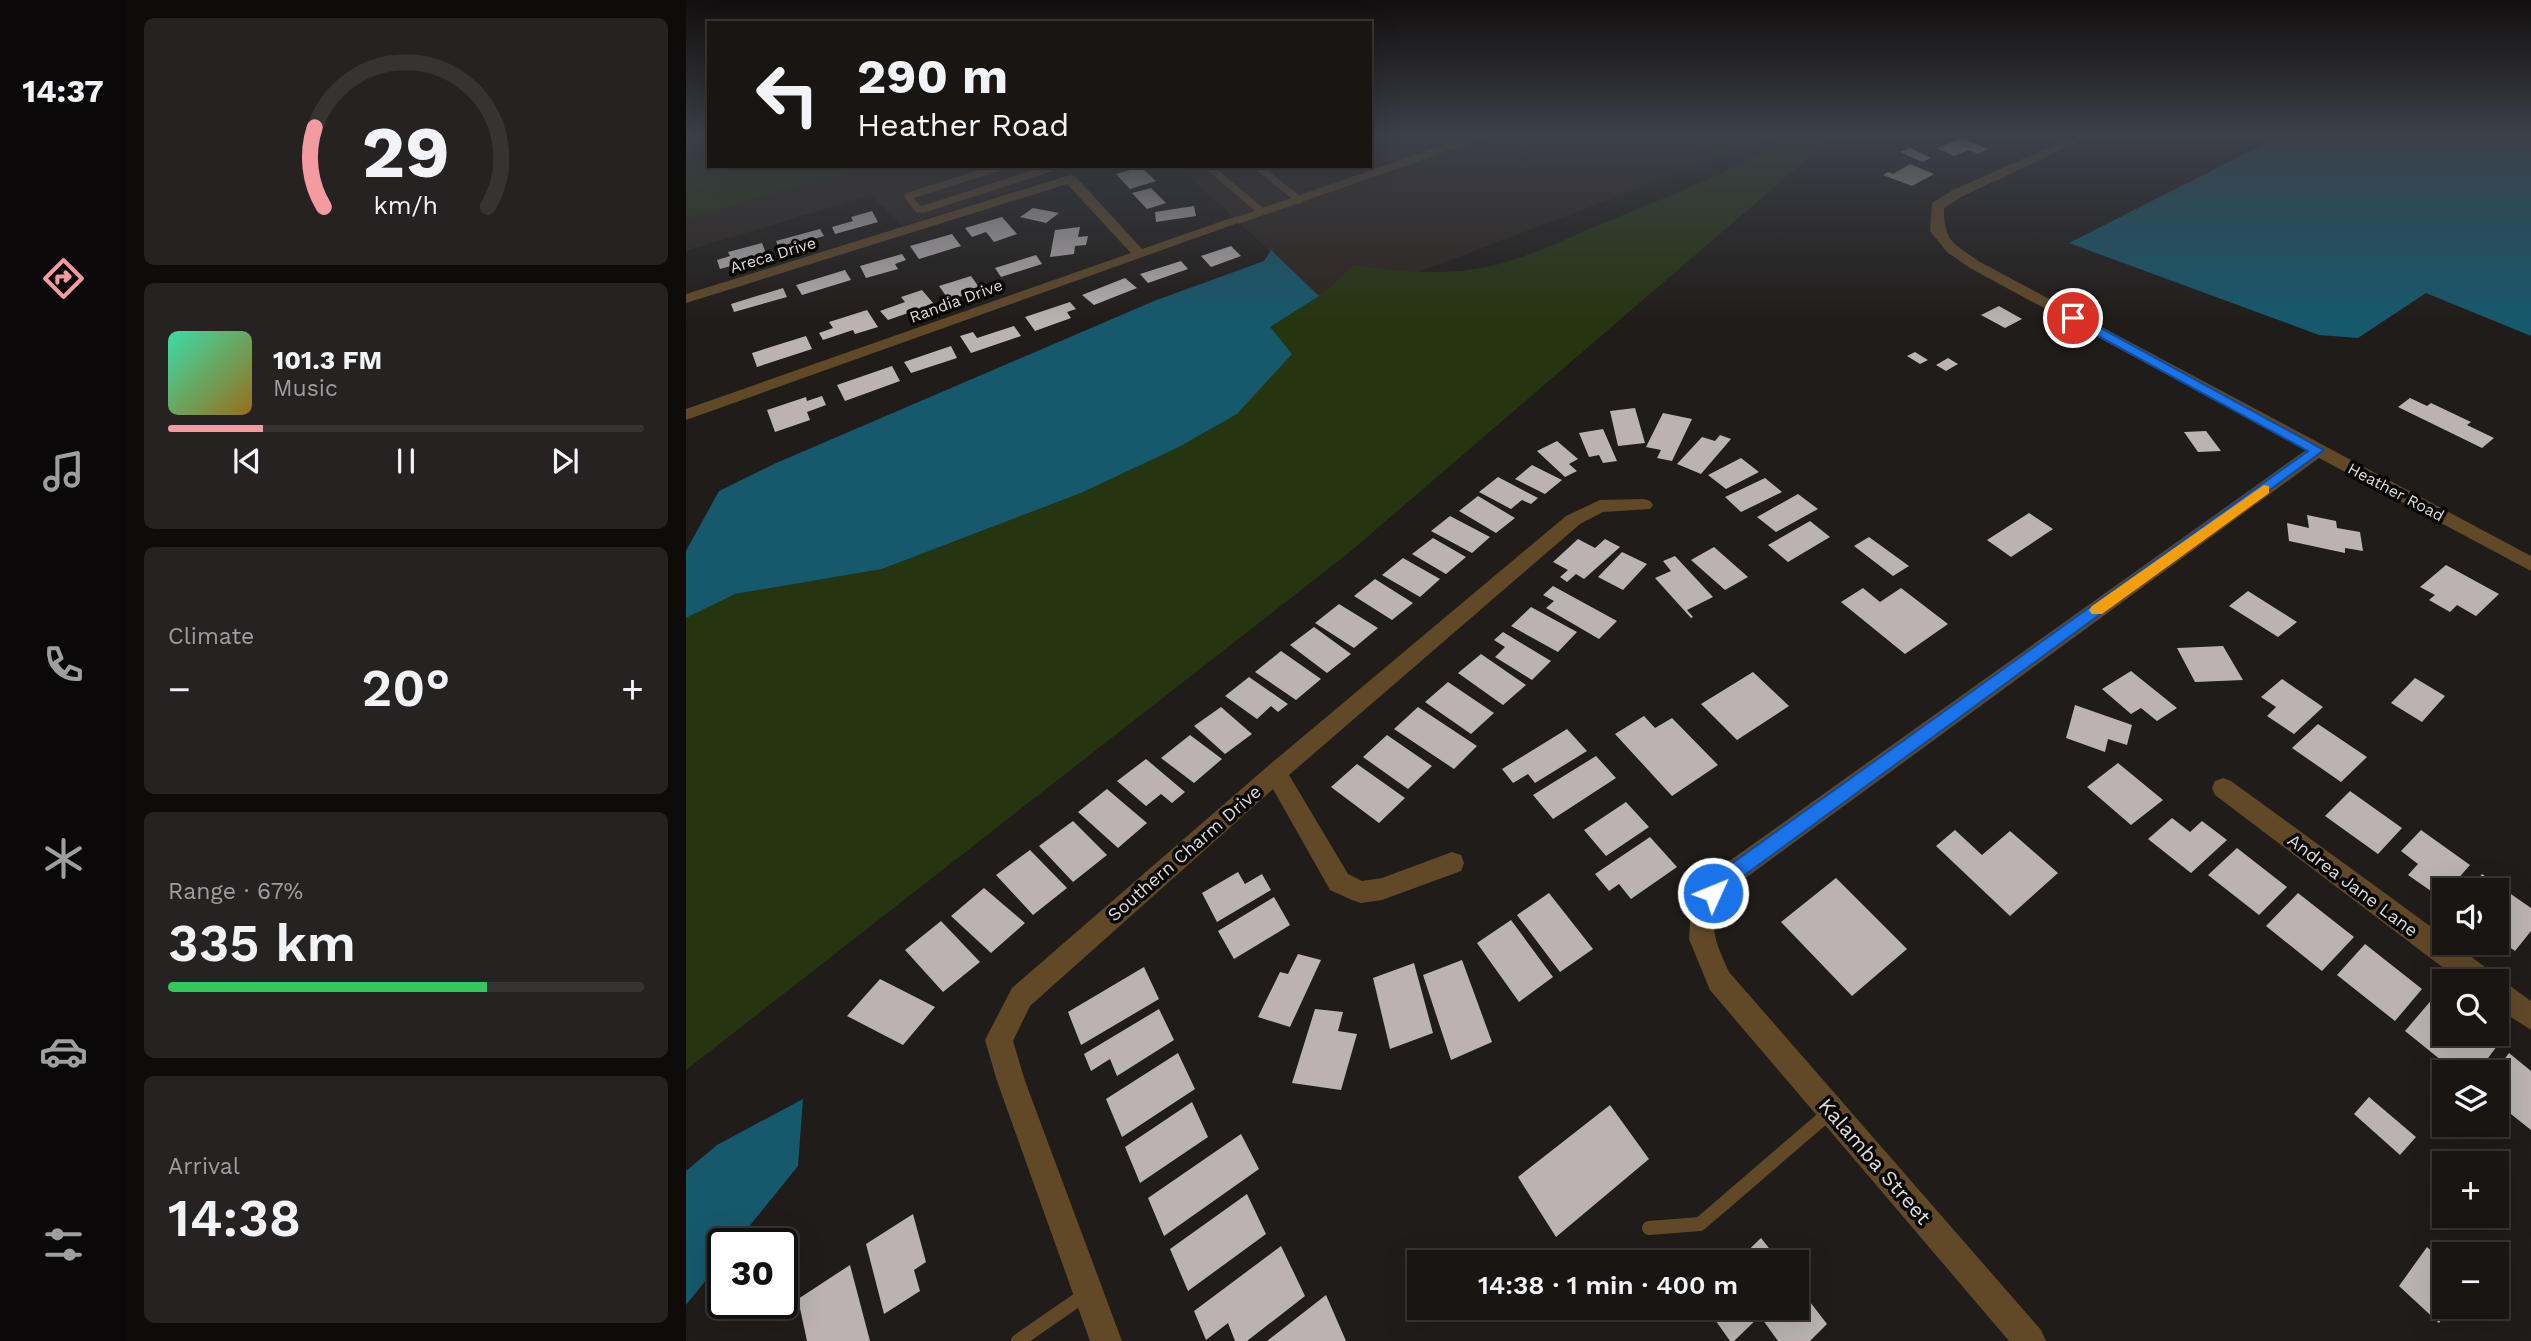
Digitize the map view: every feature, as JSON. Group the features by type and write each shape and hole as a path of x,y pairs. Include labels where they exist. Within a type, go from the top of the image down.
{"street":[{"name":"Areca Drive","path":"686,299 1014,197"},
{"path":"1086,197 1139,254"},
{"name":"Heather Road","path":"1952,197 1937,206 1937,230 1952,249 1975,265 2531,564"},
{"name":"Randia Drive","path":"686,415 1238,220"},
{"name":"Kalamba Street","path":"2030,1341 1719,981 1702,939 1703,907 1723,880 2318,450"},
{"name":"Southern Charm Drive","path":"1106,1341 1011,1082 999,1040 1021,997 1276,773 1573,520 1600,506 1644,505"},
{"path":"1276,773 1339,882 1361,892 1382,889 1452,863"},
{"name":"Andrea Jane Lane","path":"2223,788 2467,969"},
{"path":"2509,1001 2531,1017"}],"lane":[{"path":"908,197 918,209 963,197"},
{"path":"1244,197 1262,212"},
{"path":"1295,197 1299,200"},
{"path":"1238,220 1309,197"},
{"path":"1649,1228 1700,1224 1831,1111"},
{"path":"1018,1341 1088,1292"}],"shaded area":[{"path":"686,197 866,197 686,251"},
{"path":"873,197 993,197 902,226"},
{"path":"1211,197 1618,197 1329,306"}],"green space":[{"path":"686,197 763,197 686,218"},
{"path":"1667,197 1763,197 1351,551 686,1070 686,618 735,594 882,569 1081,493 1179,447 1237,414 1270,327 1332,286 1353,265 1393,270 1460,271 1500,264"}],"water":[{"path":"2161,197 2531,197 2531,336 2426,293 2358,338 2319,335 2069,243"},
{"path":"1271,250 1319,296 1270,327 1292,354 1237,414 1179,447 1081,493 882,569 735,594 686,618 686,551 719,491 774,464 1154,301 1264,261"},
{"path":"803,1099 798,1166 748,1228 707,1228 707,1279 686,1305 686,1171 717,1145"}],"building":[{"path":"1135,197 1160,197 1166,203 1147,209"},
{"path":"1194,206 1196,216 1156,222 1155,212"},
{"path":"1033,208 1059,213 1046,223 1020,217"},
{"path":"872,211 878,222 835,234 832,227 853,221 851,217"},
{"path":"1002,217 1017,234 994,242 986,232 972,237 965,228"},
{"path":"1080,227 1078,237 1088,236 1086,245 1075,246 1074,254 1050,257 1055,230"},
{"path":"820,229 824,236 779,249 776,241"},
{"path":"952,234 961,246 919,259 910,246"},
{"path":"762,243 767,256 720,269 717,260 730,256 728,252"},
{"path":"1231,246 1241,256 1211,267 1201,256"},
{"path":"902,254 906,260 895,264 898,269 866,278 860,266"},
{"path":"1036,255 1042,264 1001,277 995,268"},
{"path":"1181,261 1188,269 1148,283 1140,274"},
{"path":"845,270 851,280 802,295 796,285"},
{"path":"971,276 981,290 949,300 939,286"},
{"path":"1125,278 1137,288 1094,305 1082,295"},
{"path":"783,288 787,297 734,312 731,304"},
{"path":"922,290 934,304 888,320 880,311 905,302 901,297"},
{"path":"1070,302 1076,309 1067,312 1071,318 1035,331 1025,317"},
{"path":"1999,306 2022,319 2005,328 1981,315"},
{"path":"867,310 878,327 855,334 853,330 823,340 819,333 833,328 829,322"},
{"path":"1014,326 1021,336 971,353 960,336 973,332 977,338"},
{"path":"806,336 812,349 757,367 752,353"},
{"path":"951,346 957,358 911,373 904,362"},
{"path":"1915,352 1928,360 1920,364 1907,356"},
{"path":"1948,358 1958,364 1946,371 1936,365"},
{"path":"892,366 900,381 845,401 837,385"},
{"path":"822,396 826,405 807,412 810,420 775,432 767,410 806,397 807,401"},
{"path":"2410,398 2427,406 2431,403 2471,422 2467,425 2494,438 2482,448 2398,407"},
{"path":"1635,408 1645,443 1618,446 1610,411"},
{"path":"1663,413 1692,419 1672,461 1657,458 1661,450 1646,447"},
{"path":"1603,429 1617,461 1603,463 1599,455 1589,457 1579,433"},
{"path":"2206,431 2221,451 2198,452 2184,432"},
{"path":"1720,435 1731,439 1701,474 1677,464 1702,437 1715,441"},
{"path":"1557,441 1578,459 1569,464 1577,471 1565,477 1537,451"},
{"path":"1741,458 1759,472 1726,489 1708,475"},
{"path":"1532,465 1562,480 1545,494 1515,479"},
{"path":"1498,477 1538,498 1531,504 1522,500 1511,509 1479,492"},
{"path":"1765,478 1782,492 1741,512 1725,497"},
{"path":"1798,494 1818,509 1776,532 1757,517"},
{"path":"1478,496 1515,518 1496,533 1459,511"},
{"path":"2029,513 2053,529 2011,557 1987,540"},
{"path":"2307,515 2336,521 2337,528 2360,532 2363,551 2345,548 2345,553 2289,541 2287,523 2309,528"},
{"path":"1450,516 1490,537 1472,553 1431,531"},
{"path":"1810,521 1830,537 1788,562 1768,545"},
{"path":"1869,537 1909,566 1893,576 1854,546"},
{"path":"1433,538 1466,557 1446,574 1412,554"},
{"path":"1578,539 1595,548 1605,539 1620,547 1584,579 1576,574 1567,582 1560,577 1568,570 1553,562"},
{"path":"1714,547 1748,577 1725,590 1691,560"},
{"path":"1622,552 1647,564 1623,590 1598,577"},
{"path":"1675,556 1713,597 1687,610 1693,617 1691,618 1655,578 1671,571 1663,561"},
{"path":"1403,558 1440,579 1420,597 1382,575"},
{"path":"2446,565 2499,594 2476,616 2457,605 2450,612 2429,600 2435,595 2420,587"},
{"path":"1375,579 1413,603 1392,620 1354,596"},
{"path":"1553,586 1617,621 1599,639 1546,608 1554,601 1543,595"},
{"path":"1863,588 1880,602 1901,588 1948,624 1905,654 1841,602"},
{"path":"2248,591 2297,622 2278,637 2229,606"},
{"path":"1339,604 1378,628 1354,648 1315,623"},
{"path":"1531,607 1577,632 1558,652 1511,626"},
{"path":"1314,627 1351,654 1327,673 1290,645"},
{"path":"1503,632 1551,661 1532,680 1495,657 1505,647 1494,640"},
{"path":"2223,646 2243,680 2195,682 2177,648"},
{"path":"1281,651 1321,679 1296,700 1255,672"},
{"path":"1481,654 1526,685 1503,705 1458,673"},
{"path":"2131,671 2177,708 2157,721 2141,708 2131,714 2102,689"},
{"path":"1753,672 1789,706 1737,740 1701,704"},
{"path":"1249,677 1288,704 1278,712 1271,706 1257,719 1225,696"},
{"path":"2415,678 2445,696 2422,722 2391,703"},
{"path":"2282,679 2323,707 2294,734 2267,716 2276,707 2261,697"},
{"path":"1448,682 1494,713 1471,734 1425,702"},
{"path":"2075,705 2132,725 2127,745 2108,739 2105,752 2066,738"},
{"path":"1221,707 1252,734 1225,754 1194,726"},
{"path":"1418,707 1477,746 1454,769 1394,729"},
{"path":"1644,716 1655,728 1672,718 1718,765 1672,796 1615,734"},
{"path":"2318,724 2367,757 2341,782 2292,748"},
{"path":"1567,729 1587,751 1535,783 1528,774 1513,783 1502,769"},
{"path":"1190,735 1222,759 1194,783 1161,758"},
{"path":"1387,735 1432,766 1408,789 1363,757"},
{"path":"1596,756 1616,778 1553,819 1533,795"},
{"path":"1146,759 1185,792 1172,803 1161,794 1146,806 1117,781"},
{"path":"2118,763 2163,800 2131,825 2087,787"},
{"path":"1357,764 1405,798 1379,823 1331,787"},
{"path":"1107,789 1147,823 1118,848 1078,812"},
{"path":"2350,791 2402,828 2378,854 2325,816"},
{"path":"1626,802 1649,827 1606,856 1584,830"},
{"path":"2172,818 2190,832 2202,821 2227,840 2191,873 2148,839"},
{"path":"1073,821 1107,855 1073,882 1039,846"},
{"path":"1955,830 1982,855 2010,831 2058,873 2010,916 1936,846"},
{"path":"2421,830 2470,865 2459,878 2432,878 2432,892 2408,875 2418,864 2401,851"},
{"path":"1650,837 1677,867 1631,899 1619,884 1609,891 1595,874"},
{"path":"2237,848 2287,887 2259,915 2208,875"},
{"path":"1030,850 1067,888 1033,915 996,875"},
{"path":"1238,872 1245,884 1262,874 1271,890 1217,922 1202,893"},
{"path":"1836,878 1907,949 1852,996 1781,922"},
{"path":"984,888 1025,923 991,953 951,916"},
{"path":"1549,893 1593,949 1560,972 1517,915"},
{"path":"2298,893 2354,937 2322,971 2266,926"},
{"path":"2509,893 2531,908 2531,931 2515,951 2509,947"},
{"path":"1274,897 1290,925 1234,959 1218,931"},
{"path":"1511,920 1553,977 1519,1002 1477,943"},
{"path":"941,921 980,962 943,992 905,950"},
{"path":"2365,944 2422,989 2395,1021 2337,975"},
{"path":"1298,954 1321,960 1290,1027 1258,1017 1280,972 1288,974"},
{"path":"1462,960 1492,1042 1451,1060 1423,975"},
{"path":"1414,963 1433,1033 1390,1049 1373,978"},
{"path":"1144,967 1159,999 1081,1045 1068,1012"},
{"path":"880,979 935,1007 903,1045 847,1016"},
{"path":"2432,999 2432,1046 2497,1046 2487,1060 2441,1060 2405,1031"},
{"path":"1159,1009 1174,1040 1117,1076 1110,1059 1091,1071 1084,1054"},
{"path":"1315,1009 1343,1012 1338,1031 1357,1034 1341,1090 1292,1083"},
{"path":"1178,1053 1195,1089 1122,1137 1106,1099"},
{"path":"2509,1053 2531,1071 2531,1130 2509,1113 2509,1060 2504,1060"},
{"path":"2369,1097 2416,1137 2400,1155 2354,1114"},
{"path":"1192,1102 1208,1137 1140,1183 1125,1147"},
{"path":"1610,1105 1649,1159 1556,1237 1518,1177"},
{"path":"1241,1134 1259,1169 1164,1236 1148,1198"},
{"path":"1247,1194 1266,1234 1188,1291 1170,1249"},
{"path":"913,1214 926,1262 914,1270 920,1291 884,1314 866,1244"},
{"path":"1761,1238 1770,1250 1748,1250"},
{"path":"1281,1246 1305,1296 1247,1341 1235,1341 1228,1323 1206,1340 1194,1311"},
{"path":"2427,1247 2432,1251 2432,1317 2399,1286"},
{"path":"850,1265 870,1341 807,1341 798,1299"},
{"path":"1326,1295 1346,1341 1267,1341"},
{"path":"1809,1301 1827,1324 1810,1341 1778,1341 1763,1320 1809,1320"},
{"path":"1715,1320 1756,1320 1734,1341 1730,1341"}],"slow traffic":[{"path":"2097,610 2264,489"}],"route":[{"path":"1713,893 1723,880 2318,450 2073,318"}]}
